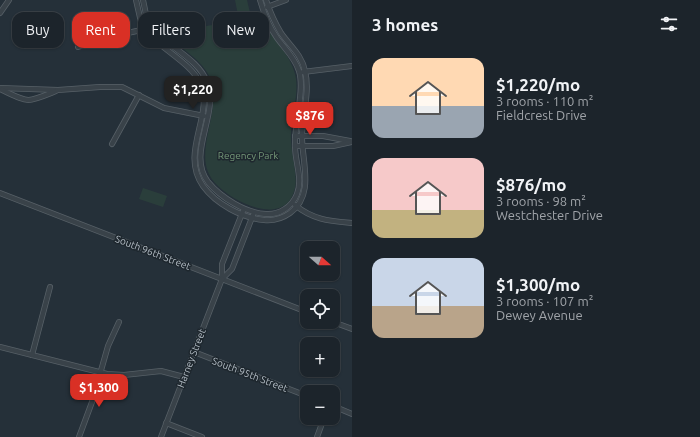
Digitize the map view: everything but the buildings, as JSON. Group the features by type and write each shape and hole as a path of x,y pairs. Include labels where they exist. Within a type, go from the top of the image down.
{"street":[{"path":"0,13 9,0"},
{"path":"136,0 138,12"},
{"path":"143,0 146,12"},
{"path":"175,48 203,74 210,94 201,152 202,170 208,182 221,195 254,211 273,214 284,209 292,202 297,194 299,184 294,146 300,73 294,59 272,29 260,0"},
{"path":"164,48 198,78 204,95 194,151 195,172 203,187 222,204 252,218 274,220 288,215 297,207 303,196 306,184 302,146 306,72 299,55 282,34 266,0"},
{"path":"263,9 286,0"},
{"path":"300,73 352,66"},
{"path":"0,89 58,90 115,86 128,89 164,108 207,117"},
{"path":"0,89 17,98 28,101 40,99 58,90"},
{"path":"112,144 140,95"},
{"path":"295,136 330,136 352,142"},
{"path":"294,146 333,146 352,142"},
{"name":"South 96th Street","path":"0,192 300,309"},
{"path":"292,202 309,215 320,220 352,223"},
{"path":"222,279 222,264 244,207"},
{"path":"222,279 232,269 254,211"},
{"name":"Harney Street","path":"161,437 222,279"},
{"path":"32,355 50,287"},
{"path":"79,437 92,402 108,346 119,322"},
{"path":"340,325 352,329"},
{"path":"0,347 101,372 124,375 160,372 184,377"},
{"name":"South 95th Street","path":"194,352 300,393"},
{"path":"340,409 352,414"},
{"path":"166,423 202,437"},
{"path":"317,437 321,425"}],"green space":[{"path":"235,0 247,0 250,12 237,12"},
{"name":"Regency Park","path":"213,25 213,48 269,48 269,29 292,66 296,81 296,96 291,134 296,182 290,200 282,207 271,209 247,205 226,193 218,186 209,174 205,162 213,104 213,90 209,76 201,64 182,48 205,48 205,26"},
{"path":"143,188 167,196 163,207 139,199"}]}
